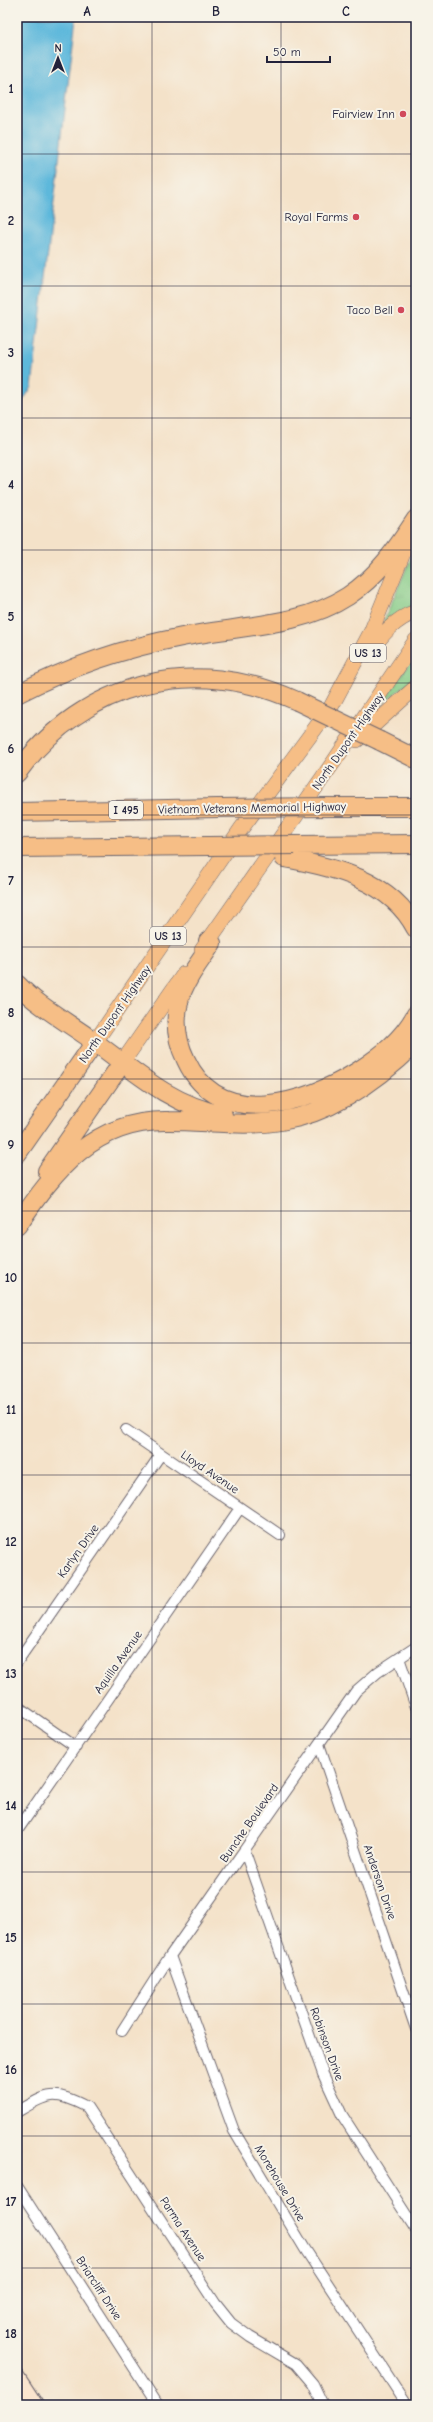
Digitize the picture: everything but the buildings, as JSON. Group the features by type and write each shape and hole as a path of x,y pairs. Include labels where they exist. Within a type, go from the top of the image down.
{"highway":[{"path":"17,694 74,668 138,647 193,635 284,620 320,610 348,596 373,576 392,554 416,521"},
{"path":"17,774 44,741 68,721 106,698 147,684 181,678 223,678 256,685 297,701 416,759"},
{"name":"Vietnam Veterans Memorial Highway","path":"26,811 416,807"},
{"path":"17,848 208,846 289,851 416,844"},
{"path":"289,851 367,882 386,894 401,907 416,929"},
{"path":"208,941 212,943 189,978 180,998 177,1013 177,1035 184,1056 195,1075 211,1090 230,1100 250,1105 272,1105 304,1098 327,1088 360,1070 385,1051 402,1036 416,1014"},
{"path":"17,984 35,1001 173,1098 215,1114 264,1118 321,1108"},
{"name":"North Dupont Highway","path":"17,1154 95,1042"},
{"path":"17,1226 45,1186 64,1164 95,1141 124,1128 160,1121 272,1123 300,1117 342,1098 377,1076 416,1043"},
{"name":"North Dupont Highway","path":"17,1214 122,1063"}],"main road":[{"name":"North Dupont Highway","path":"95,1042 242,829 331,706 371,632 416,521"},
{"name":"US 13","path":"331,706 378,639 394,624 416,612"},
{"name":"North Dupont Highway","path":"122,1063 335,760 416,640"},
{"name":"US 13","path":"335,760 416,687"}],"street":[{"name":"Lloyd Avenue","path":"126,1430 280,1535"},
{"name":"Karlyn Drive","path":"17,1662 161,1454"},
{"name":"Aquilla Avenue","path":"17,1831 240,1508"},
{"name":"Bunche Boulevard","path":"122,2031 170,1956 245,1852 356,1691 378,1672 416,1647"},
{"path":"399,1658 416,1707"},
{"path":"17,1706 76,1747"},
{"name":"Anderson Drive","path":"319,1744 416,2028"},
{"name":"Robinson Drive","path":"245,1852 323,2074 342,2115 416,2230"},
{"name":"Morehouse Drive","path":"170,1956 234,2131 305,2249 406,2405"},
{"name":"Parma Avenue","path":"17,2112 45,2096 66,2096 88,2107 215,2303 231,2323 250,2337 296,2364 313,2384 323,2405"},
{"name":"Briarcliff Drive","path":"17,2186 158,2405"},
{"path":"17,2376 36,2405"},
{"path":"17,2397 22,2405"}],"green space":[{"path":"416,546 416,606 381,627"},
{"path":"416,653 416,677 382,704"}],"water":[{"path":"17,17 76,17 32,387 17,409"}],"place":[{"name":"Fairview Inn","path":"403,114"},
{"name":"Royal Farms","path":"356,217"},
{"name":"Taco Bell","path":"401,310"}]}
